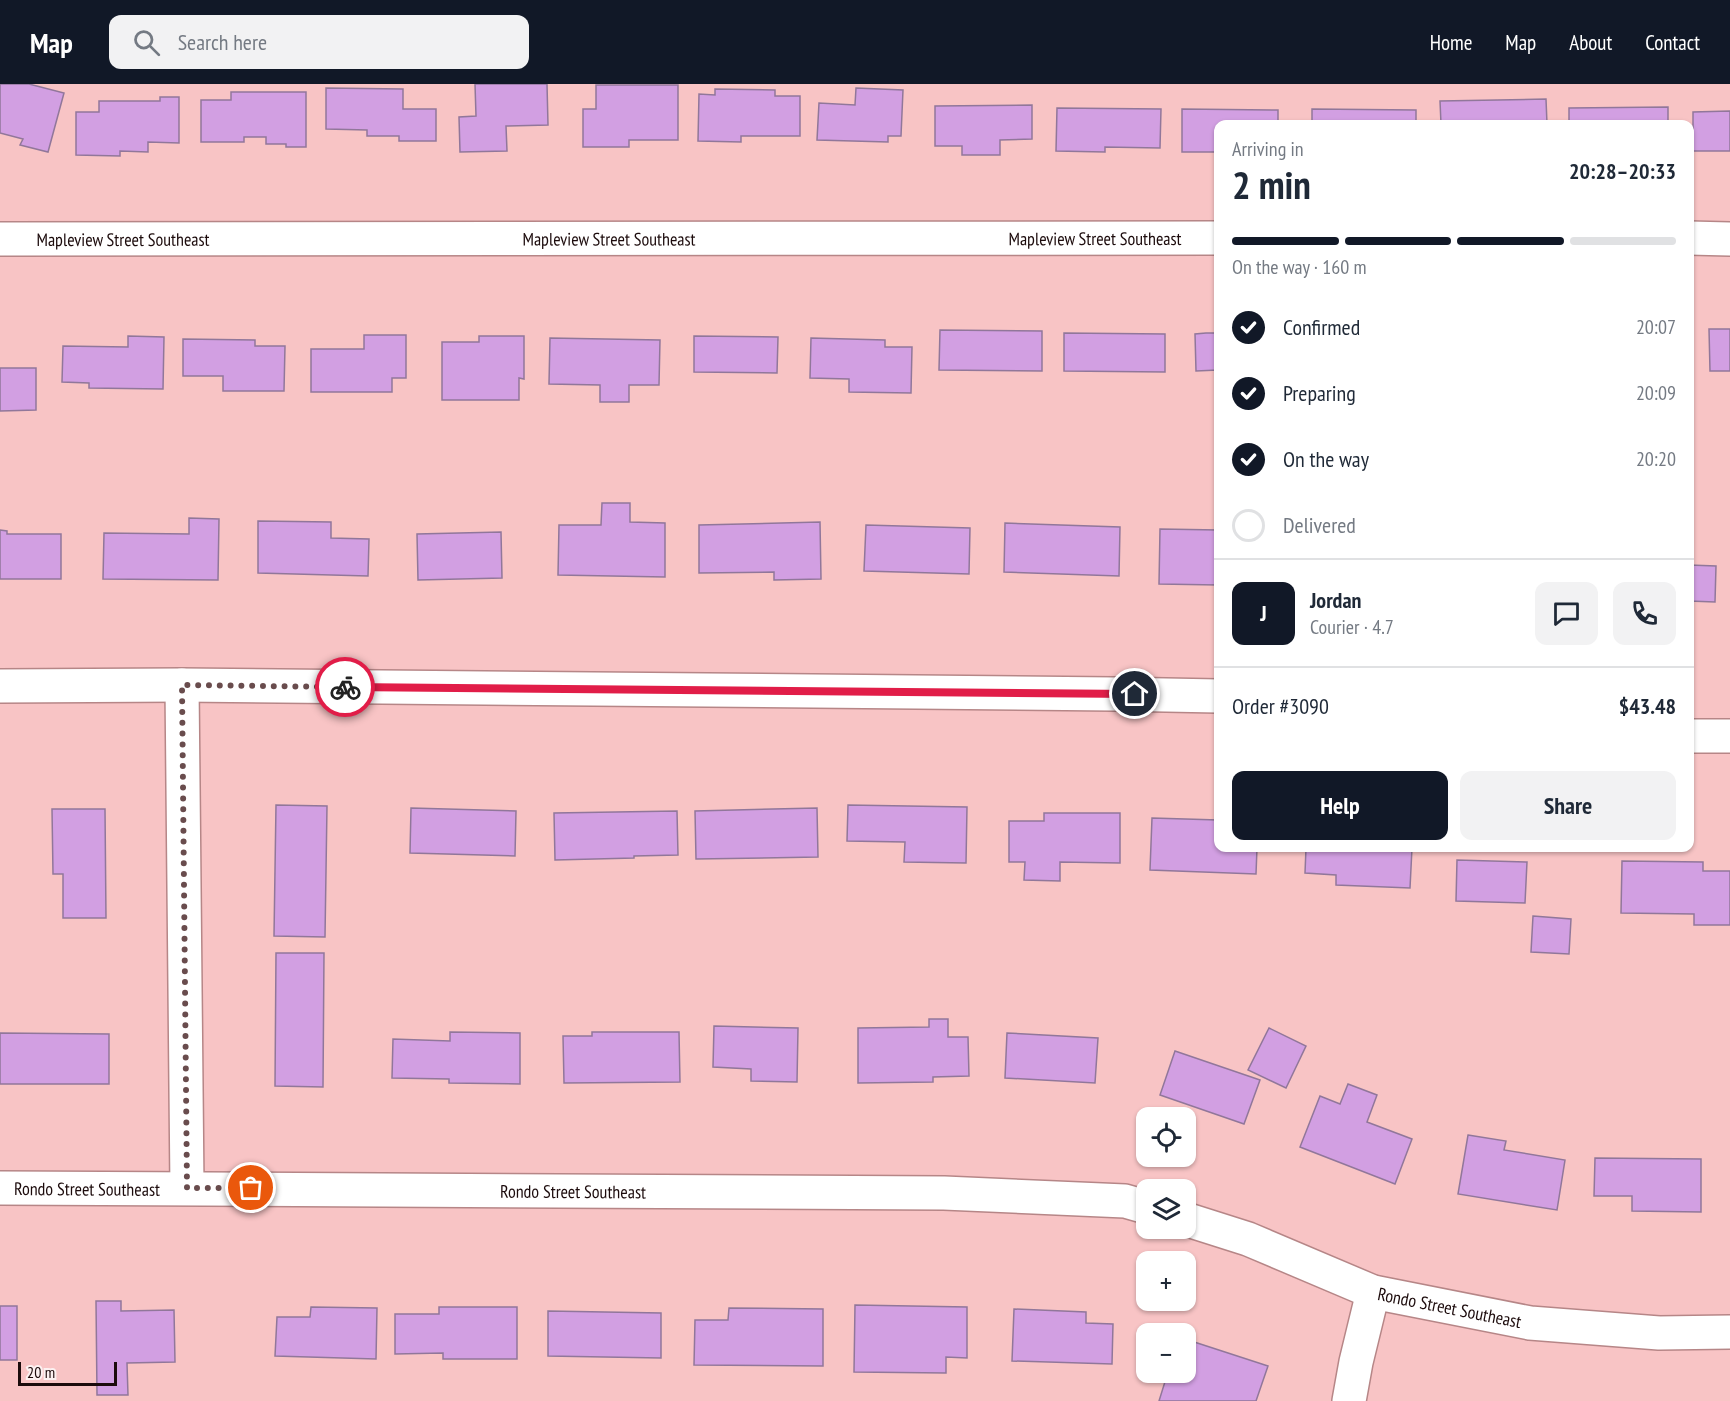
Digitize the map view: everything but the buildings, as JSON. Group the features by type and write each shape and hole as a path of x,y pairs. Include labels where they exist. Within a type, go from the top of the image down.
{"street":[{"name":"Mapleview Street Southeast","path":"0,239 1214,238"},
{"path":"1694,238 1730,239"},
{"path":"182,685 187,1188"},
{"path":"0,686 182,685 1214,696"},
{"path":"1694,736 1730,736"},
{"name":"Rondo Street Southeast","path":"0,1188 944,1192 1125,1201 1136,1204"},
{"name":"Rondo Street Southeast","path":"1196,1222 1248,1239 1373,1293 1530,1323 1659,1333 1730,1332"},
{"path":"1349,1401 1373,1293"}],"way so far":[{"path":"251,1188 187,1188 182,685 345,687"}],"route":[{"path":"345,687 1135,694"}]}
